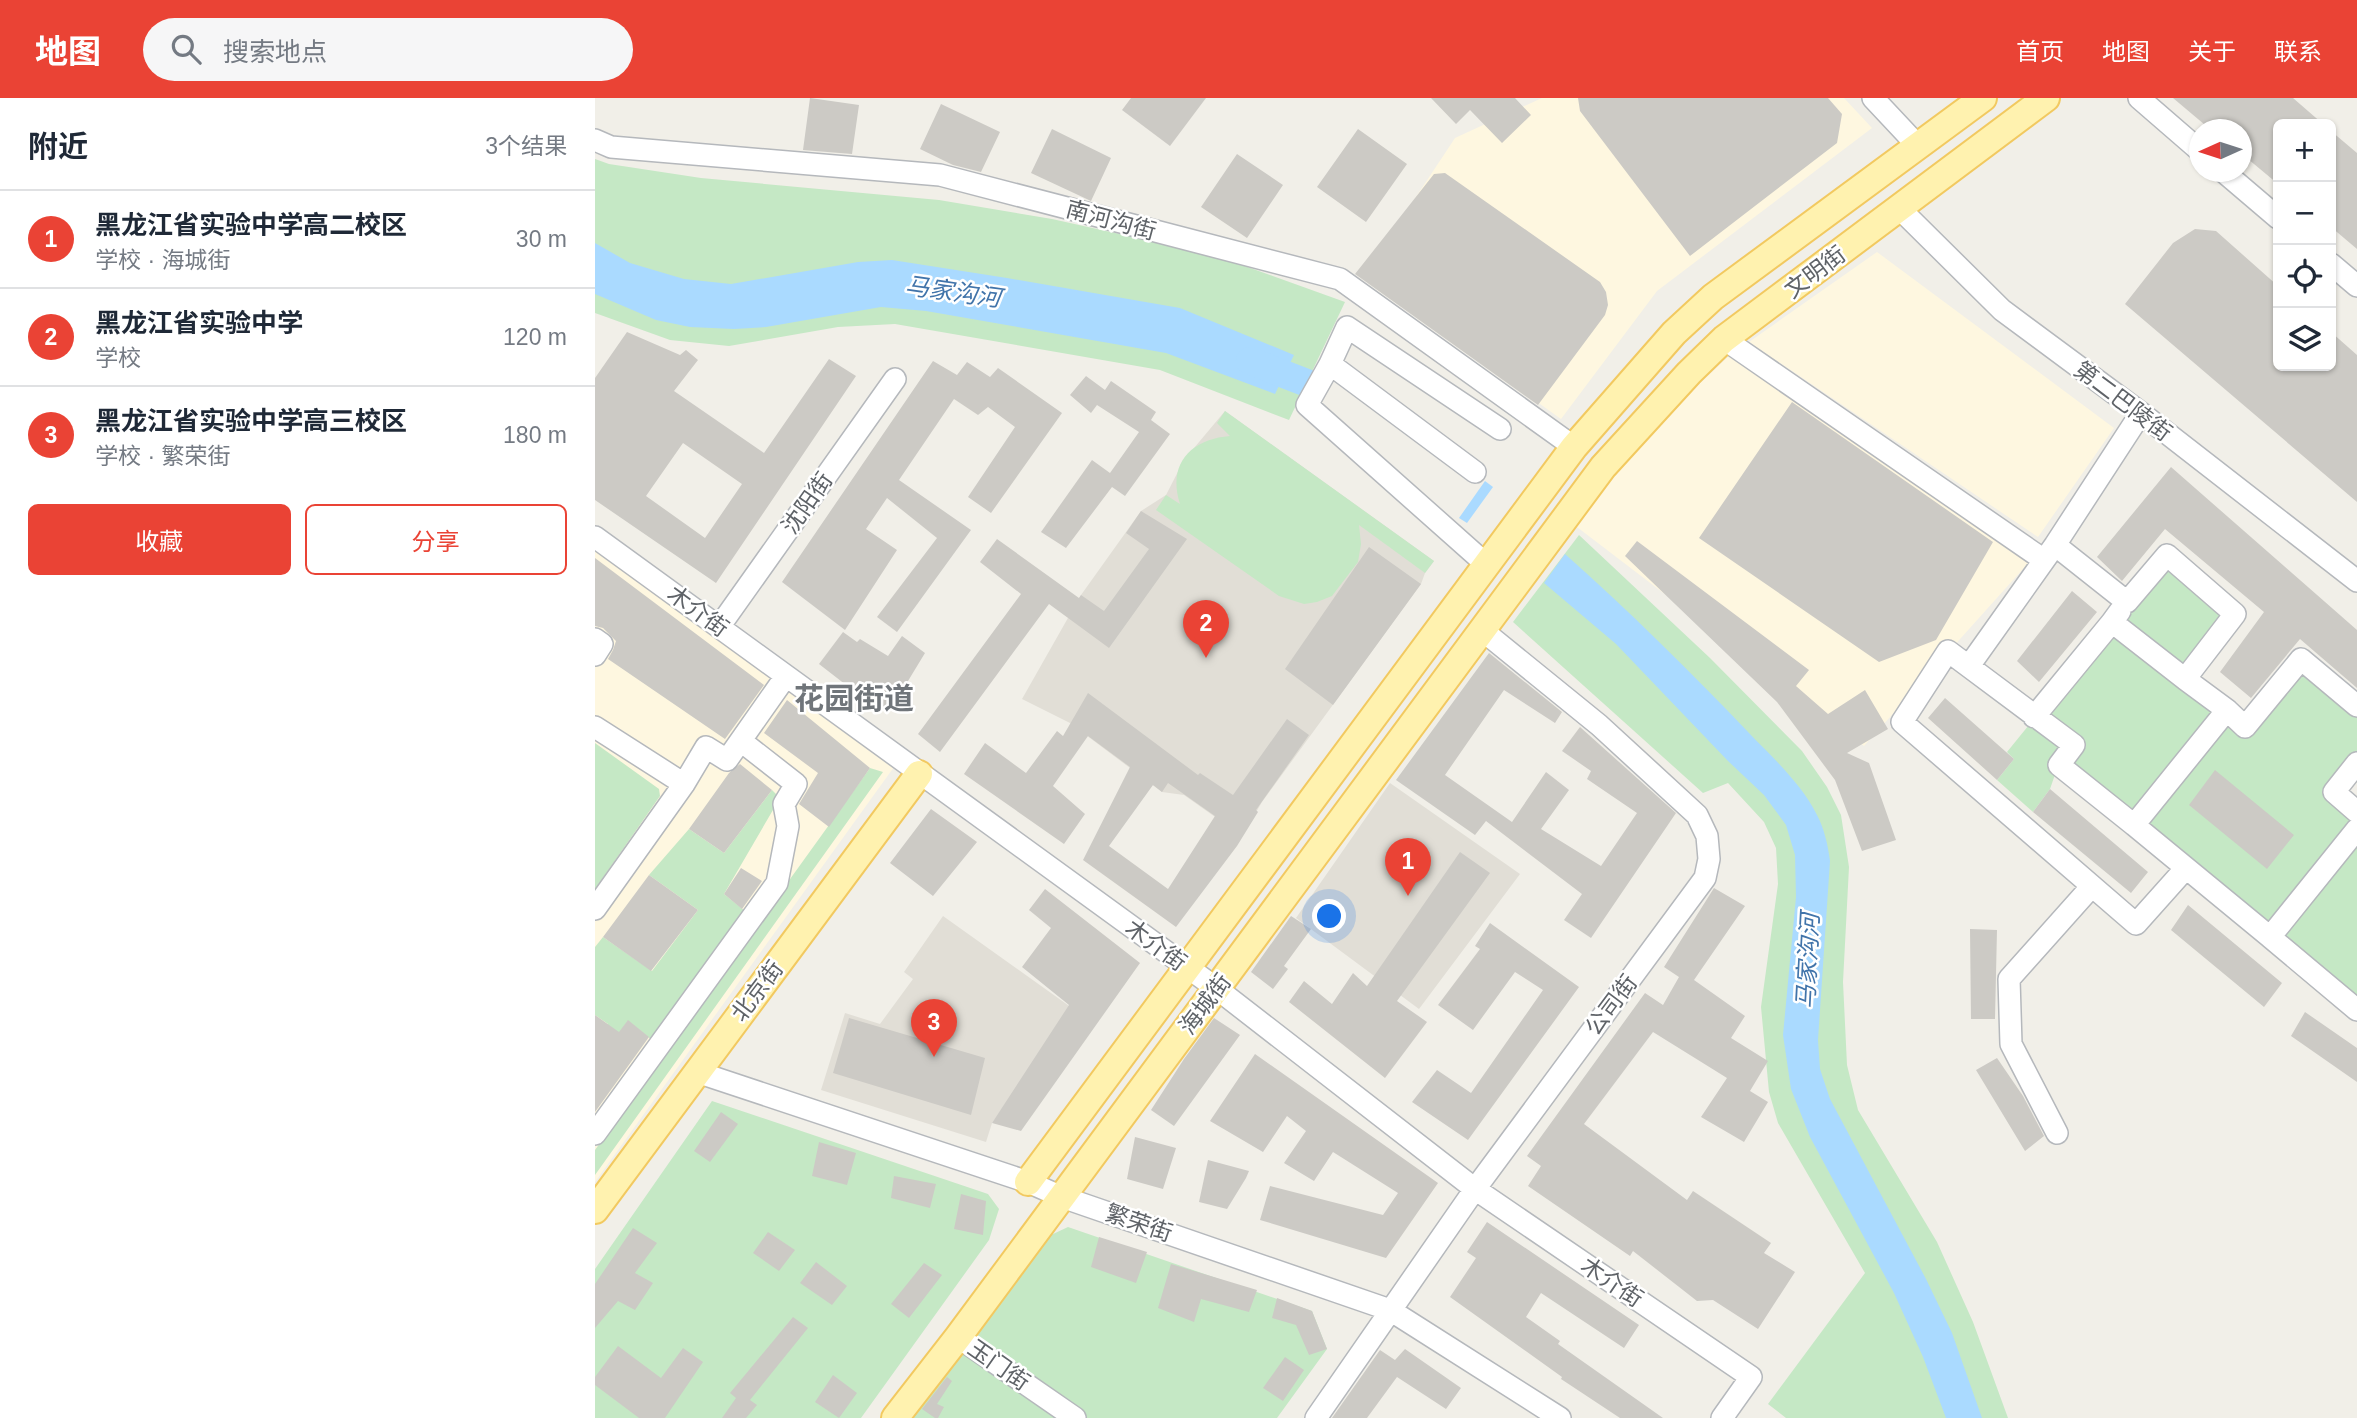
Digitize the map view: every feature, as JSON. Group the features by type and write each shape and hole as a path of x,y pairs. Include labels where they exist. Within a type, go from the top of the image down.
{"main road":[{"name":"文明街","path":"1487,565 1574,447 1674,332 1713,297 1983,98"},
{"name":"文明街","path":"1513,588 1604,467 1724,339 2046,98"},
{"name":"海城街","path":"1028,1182 1487,565"},
{"name":"海城街","path":"895,1418 958,1337 1513,588"},
{"name":"北京街","path":"595,1210 919,774"}],"street":[{"path":"1873,98 1918,146"},
{"path":"2139,98 2189,141"},
{"name":"南河沟街","path":"595,140 611,146 940,175 1340,279 1574,447"},
{"path":"2236,182 2273,214"},
{"name":"第二巴陵街","path":"1900,209 2002,310 2141,413 2357,581"},
{"path":"2336,268 2356,283"},
{"path":"1487,565 1307,405 1347,327 1500,429"},
{"path":"1724,339 2127,602"},
{"path":"1330,364 1475,472"},
{"name":"沈阳街","path":"719,627 895,379"},
{"path":"1969,666 2050,553 2141,413"},
{"name":"木介街","path":"595,537 1188,967 1475,1189 1751,1377 1722,1418"},
{"path":"2034,717 2167,555 2235,614 2185,679"},
{"path":"2112,622 2227,710 2245,727 2301,659 2357,706"},
{"name":"公司街","path":"1316,1418 1475,1189 1705,878 1709,859 1706,836 1697,815 1599,725 1482,630"},
{"path":"595,639 603,644 595,655"},
{"path":"2186,868 2136,924 1902,722 1948,651 2074,745 2059,765 2134,825 2270,937 2357,1010"},
{"path":"595,909 684,784 706,747 727,760 786,676"},
{"path":"2134,825 2227,710"},
{"path":"595,727 684,784"},
{"path":"595,1134 777,883 788,827 784,804 796,784 741,741"},
{"path":"2357,763 2334,792 2357,812"},
{"path":"2270,937 2357,829"},
{"path":"2057,1133 2011,1044 2009,979 2092,886"},
{"name":"繁荣街","path":"697,1072 1028,1182 1062,1197 1391,1310 1560,1418"},
{"name":"玉门街","path":"958,1337 1075,1418"}],"shaded area":[{"path":"1542,98 1844,98 1872,128 1657,291 1561,419 1363,277 1455,138"},
{"path":"1877,252 2114,428 2038,537 1749,342"},
{"path":"1731,354 2031,560 1864,746 1573,524 1659,422"},
{"path":"1225,411 1434,561 1421,584 1262,802 1242,836 1184,795 1162,792 1070,723 1022,699 1081,595 1141,511 1166,495 1184,460"},
{"path":"595,548 894,767 595,1182"},
{"path":"1390,783 1520,874 1419,1009 1296,918"},
{"path":"943,916 1072,1008 992,1123 986,1142 821,1090 845,1013 880,1024 913,979 904,972"}],"green space":[{"path":"595,159 609,164 701,178 939,200 1052,219 1242,265 1345,302 1289,420 1160,370 895,324 838,327 729,346 670,340 595,313"},
{"path":"1225,411 1434,561 1425,573 1359,525 1361,544 1358,562 1332,596 1304,604 1279,596 1156,510 1166,495 1180,504 1177,477 1185,456 1204,442 1230,436 1217,423"},
{"path":"1579,535 1710,658 1802,751 1827,787 1841,815 1849,867 1843,982 1847,1065 1858,1110 1937,1242 1973,1322 2008,1418 1786,1418 1768,1404 1865,1273 1778,1123 1769,1092 1761,1007 1778,884 1776,848 1764,822 1728,783 1703,793 1513,622"},
{"path":"2167,555 2235,614 2186,679 2245,727 2301,659 2357,706 2357,763 2334,792 2357,811 2357,1010 2058,766 2050,789 2033,812 1997,780 2014,759 2007,752"},
{"path":"595,743 659,789 660,796 595,889"},
{"path":"870,768 883,772 595,1175 595,1150"},
{"path":"772,790 780,798 724,894 745,911 652,1040 628,1021 595,1066 608,1024 595,1015 595,947 603,937 652,971 698,910 649,875 689,829 724,853"},
{"path":"712,1101 988,1194 999,1209 989,1240 861,1418 595,1418 595,1269"},
{"path":"1068,1227 1312,1311 1327,1349 1277,1418 905,1418 1036,1242"}],"water":[{"path":"595,243 630,263 684,279 731,284 858,262 892,260 1007,278 1180,308 1294,355 1275,394 1166,353 926,311 881,307 766,327 690,327 656,320 595,294"},
{"path":"1485,481 1493,487 1467,523 1459,518"},
{"path":"1565,554 1659,642 1777,761 1803,792 1819,820 1830,861 1818,1040 1820,1069 1830,1099 1952,1333 1982,1418 1946,1418 1923,1357 1894,1293 1810,1137 1791,1089 1783,1035 1796,897 1795,855 1786,825 1764,795 1616,644 1544,583"}],"building":[{"path":"810,98 859,105 852,154 803,150"},
{"path":"1131,98 1206,98 1170,146 1122,110"},
{"path":"1431,98 1515,98 1531,115 1502,143 1470,110 1456,124"},
{"path":"1578,98 1828,98 1842,114 1837,143 1690,256 1580,111"},
{"path":"2173,98 2293,98 2317,119 2273,119 2273,180 2252,162 2252,119 2198,119"},
{"path":"941,104 1000,132 981,172 953,165 920,149"},
{"path":"1052,129 1111,158 1091,201 1031,173"},
{"path":"1358,129 1407,164 1366,222 1317,187"},
{"path":"2336,135 2357,153 2357,249 2336,231"},
{"path":"1237,154 1283,185 1247,238 1201,207"},
{"path":"1445,173 1600,282 1606,292 1608,305 1605,315 1538,405 1355,274 1434,174"},
{"path":"2195,229 2216,231 2273,282 2273,371 2336,371 2336,336 2357,355 2357,502 2125,304 2173,243"},
{"path":"627,332 680,355 686,350 698,360 674,391 764,453 829,359 856,376 716,583 595,500 595,378","holes":["683,443 742,484 705,538 646,496"]},
{"path":"933,361 957,375 967,362 990,377 998,368 1062,413 991,513 968,497 1015,427 988,407 978,415 954,399 899,480 971,530 897,632 877,617 937,538 887,498 866,529 897,550 845,630 782,582"},
{"path":"1086,376 1105,390 1111,381 1156,412 1151,420 1170,434 1125,496 1112,487 1066,548 1041,532 1092,460 1110,473 1139,432 1097,405 1091,413 1070,395"},
{"path":"1792,402 1993,542 1936,640 1879,662 1699,538"},
{"path":"2171,467 2357,630 2357,688 2300,639 2251,698 2220,672 2264,612 2165,529 2122,581 2097,557"},
{"path":"1141,511 1187,539 1109,648 1049,604 940,752 918,734 1021,594 980,562 997,539 1079,598 1081,595 1104,611 1149,549 1126,533"},
{"path":"1637,541 1809,670 1796,686 1828,714 1865,690 1888,729 1847,753 1869,763 1896,840 1862,851 1835,780 1777,702 1625,556"},
{"path":"1369,547 1421,584 1333,705 1285,669"},
{"path":"595,558 764,685 725,739 608,659 616,641 603,628 595,626"},
{"path":"2072,591 2097,612 2039,682 2017,661"},
{"path":"843,632 857,642 860,639 888,656 902,636 925,653 891,709 877,709 819,664"},
{"path":"1489,653 1562,712 1555,723 1504,690 1445,775 1512,822 1546,772 1569,790 1541,829 1601,866 1637,813 1587,779 1591,771 1562,751 1580,727 1676,813 1591,938 1564,920 1582,894 1486,821 1475,835 1396,780"},
{"path":"1088,693 1198,775 1200,773 1233,795 1287,719 1309,735 1256,810 1258,812 1237,846 1176,927 1083,860 1130,767 1088,736 1053,786 1085,814 1064,844 964,774 985,743 1026,773 1057,731 1063,736","holes":["1168,783 1215,816 1168,889 1109,846 1153,785 1162,792"]},
{"path":"1945,698 2014,759 1997,780 1928,718"},
{"path":"787,700 870,768 829,827 799,804 818,773 764,733"},
{"path":"740,764 772,790 724,853 689,829 729,773"},
{"path":"2215,770 2294,835 2267,869 2189,805"},
{"path":"2050,789 2148,872 2131,893 2033,812"},
{"path":"931,809 977,842 933,896 890,863"},
{"path":"1460,852 1490,873 1397,1001 1427,1022 1385,1078 1289,1002 1304,981 1332,1004 1353,973 1367,986"},
{"path":"741,868 762,881 742,909 724,894"},
{"path":"649,875 698,910 651,971 603,937"},
{"path":"1714,888 1745,906 1694,980 1745,1016 1731,1038 1768,1061 1750,1091 1768,1102 1744,1142 1701,1117 1727,1078 1653,1032 1584,1124 1687,1200 1693,1191 1771,1243 1764,1253 1795,1272 1758,1329 1713,1300 1697,1301 1633,1251 1630,1256 1528,1186 1541,1166 1527,1156 1645,993 1663,1005 1679,977 1664,967"},
{"path":"1045,889 1140,963 1021,1131 992,1123 1069,1005 1022,967 1051,928 1029,910"},
{"path":"2188,905 2282,983 2264,1007 2171,930"},
{"path":"1291,916 1311,929 1284,966 1288,969 1273,989 1251,972"},
{"path":"1490,923 1579,987 1468,1140 1412,1102 1437,1070 1471,1093 1543,990 1515,972 1473,1030 1438,1005 1480,949 1475,946"},
{"path":"1970,929 1997,930 1995,1019 1971,1019"},
{"path":"2305,1012 2357,1048 2357,1082 2291,1036"},
{"path":"595,1015 619,1032 628,1020 649,1037 595,1112"},
{"path":"849,1018 985,1058 971,1115 833,1073"},
{"path":"1214,1018 1240,1035 1174,1126 1151,1110"},
{"path":"1255,1054 1438,1183 1386,1258 1260,1220 1270,1186 1383,1215 1398,1193 1333,1152 1314,1181 1284,1163 1306,1131 1287,1116 1263,1152 1210,1121"},
{"path":"1997,1058 2023,1096 2044,1136 2025,1151 1976,1070"},
{"path":"721,1112 738,1124 710,1162 694,1151"},
{"path":"1135,1137 1176,1148 1163,1189 1127,1179"},
{"path":"819,1142 856,1153 847,1185 812,1176"},
{"path":"1208,1160 1249,1171 1227,1209 1199,1202"},
{"path":"894,1176 936,1184 930,1208 891,1198"},
{"path":"961,1194 986,1201 983,1235 954,1229"},
{"path":"1487,1222 1639,1325 1624,1348 1541,1293 1526,1317 1560,1341 1558,1344 1663,1418 1620,1418 1561,1379 1562,1377 1450,1297 1476,1258 1467,1252"},
{"path":"633,1228 657,1243 635,1273 653,1283 635,1310 618,1301 595,1328 595,1284"},
{"path":"768,1232 795,1250 779,1271 753,1253"},
{"path":"1099,1237 1147,1252 1136,1283 1091,1267"},
{"path":"816,1262 847,1286 832,1305 800,1283"},
{"path":"924,1263 942,1275 909,1318 891,1304"},
{"path":"1171,1264 1257,1290 1249,1312 1201,1299 1194,1322 1158,1308"},
{"path":"1277,1298 1312,1311 1327,1349 1309,1355 1296,1325 1272,1318"},
{"path":"793,1317 808,1328 750,1400 757,1405 746,1418 722,1418 736,1398 730,1393"},
{"path":"618,1346 661,1378 683,1348 703,1362 665,1418 639,1418 595,1385 595,1377"},
{"path":"1405,1349 1461,1388 1446,1409 1397,1377 1367,1418 1332,1418 1380,1350 1395,1360"},
{"path":"1285,1357 1304,1370 1283,1401 1263,1388"},
{"path":"833,1375 857,1393 839,1418 815,1402"},
{"path":"947,1377 952,1381 937,1404 944,1407 938,1418 935,1418 922,1409"}],"waterway":[{"name":"马家沟河","path":"1250,361 1307,383"}],"place":[{"name":"黑龙江省实验中学","path":"1206,658"},
{"name":"黑龙江省实验中学高二校区","path":"1408,896"},
{"name":"黑龙江省实验中学高三校区","path":"934,1057"}],"district":[{"name":"花园街道","path":"854,699"}]}
